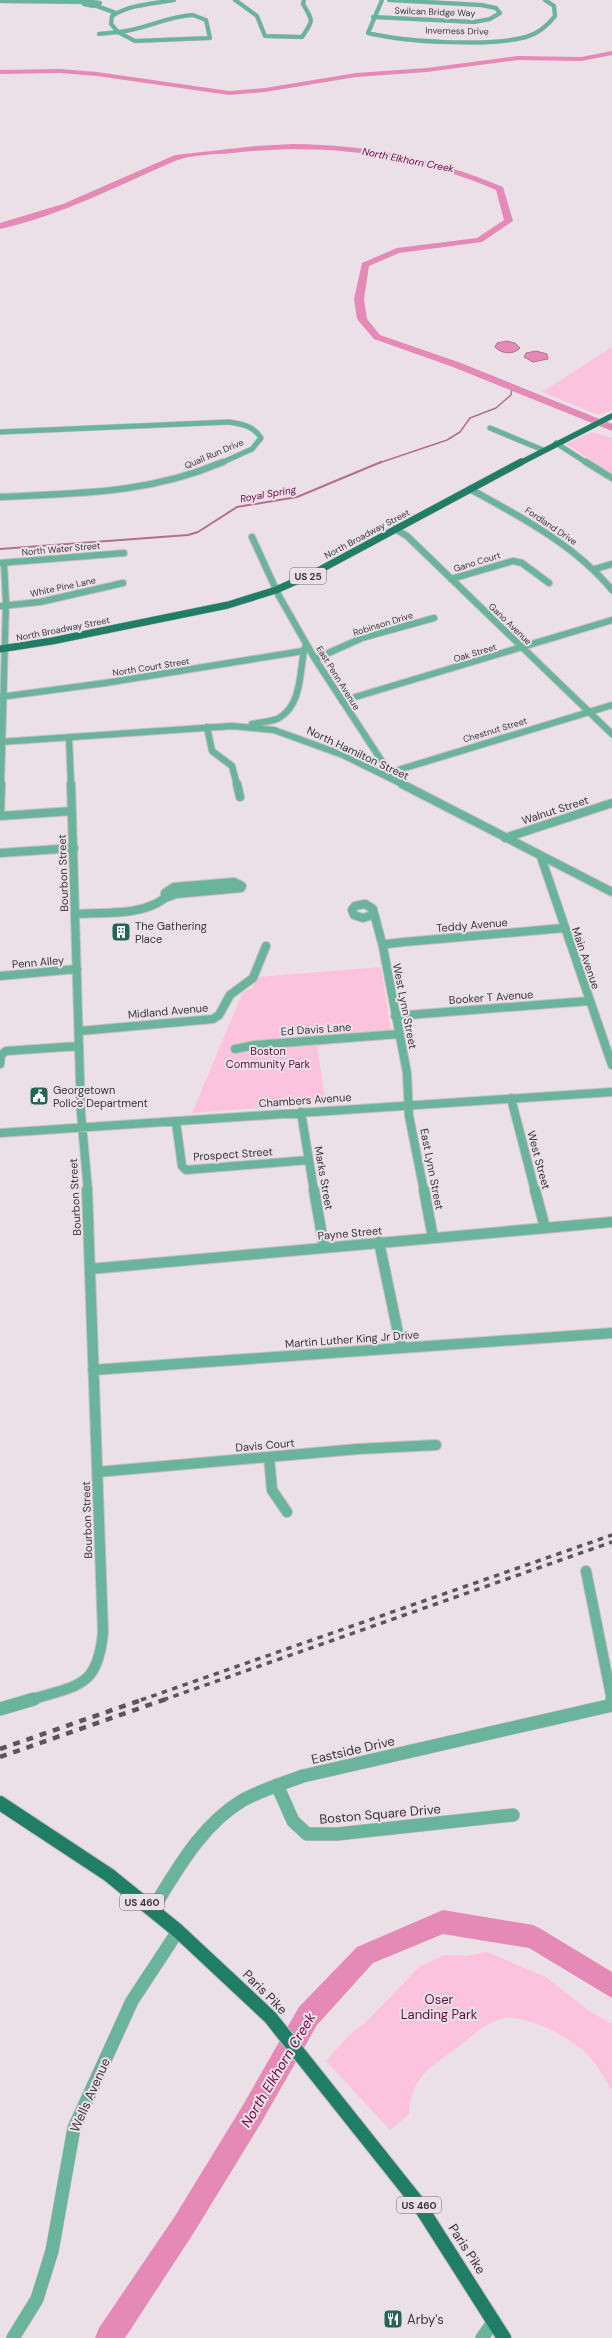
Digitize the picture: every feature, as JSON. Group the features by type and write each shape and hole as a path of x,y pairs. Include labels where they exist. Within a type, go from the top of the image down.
{"main road":[{"name":"North Broadway Street","path":"2,649 59,640 228,605 276,590 314,573 556,443 612,416"},
{"name":"Paris Pike","path":"0,1803 62,1842 109,1875 178,1931 270,2017 418,2203 504,2338"}],"street":[{"path":"85,3 94,0 118,12"},
{"path":"99,34 118,32 145,28 166,19 198,15 206,20 210,38 135,41 126,39 118,32 110,21 112,16 118,12 133,6 174,0"},
{"path":"235,0 235,2 257,16 263,33 265,36 271,37 302,37 312,19 303,4 304,0"},
{"path":"373,17 382,0"},
{"name":"Swilcan Bridge Way","path":"373,17 474,22 490,19 500,13 496,8 482,5 390,0"},
{"name":"Inverness Drive","path":"373,17 368,33 362,36 369,38 377,36 433,40 520,38 536,32 555,16 554,6 545,0"},
{"path":"0,2 85,3 118,12"},
{"path":"94,5 100,4"},
{"name":"Quail Run Drive","path":"0,432 229,422 247,425 257,431 261,438 256,446 244,453 203,470 156,484 113,490 0,497"},
{"path":"490,428 543,450"},
{"path":"556,443 612,478"},
{"name":"Fordland Drive","path":"470,489 523,518 595,569 612,590"},
{"name":"Gano Avenue","path":"395,529 407,536 612,734"},
{"name":"East Penn Avenue","path":"252,537 276,590 315,659 386,774"},
{"name":"North Water Street","path":"2,563 124,553"},
{"name":"Gano Court","path":"451,579 513,561 522,563 550,583"},
{"path":"2,563 3,606 0,816 72,811"},
{"path":"595,569 612,564"},
{"name":"White Pine Lane","path":"3,606 40,602 123,583"},
{"name":"Robinson Drive","path":"315,659 362,638 434,618"},
{"name":"Oak Street","path":"342,701 612,620"},
{"path":"274,730 280,717 291,704 296,692 303,651 306,643"},
{"name":"North Court Street","path":"2,696 105,683 303,651"},
{"name":"Chestnut Street","path":"386,774 612,705"},
{"path":"244,725 280,717"},
{"name":"North Hamilton Street","path":"1,742 244,725 274,730 336,753 386,774 541,857 612,892"},
{"path":"207,727 212,751 232,766 240,797"},
{"name":"Bourbon Street","path":"0,1709 81,1684 90,1677 100,1661 103,1632 88,1196 82,1128 74,848 69,737"},
{"name":"Walnut Street","path":"505,838 612,803"},
{"path":"0,853 74,848"},
{"name":"Main Avenue","path":"541,857 612,1065"},
{"path":"76,914 149,907 176,894 237,890 242,886 234,882 180,886 168,889 165,893 165,898"},
{"name":"West Lynn Street","path":"374,913 383,947 407,1073 409,1104"},
{"name":"Teddy Avenue","path":"383,947 387,944 404,942 564,928"},
{"name":"Midland Avenue","path":"80,1031 213,1018 219,1014 230,995 253,978 266,946"},
{"name":"Penn Alley","path":"0,976 78,969"},
{"name":"Booker T Avenue","path":"395,1016 589,1001"},
{"name":"Ed Davis Lane","path":"235,1049 254,1045 399,1034"},
{"path":"0,1064 0,1055 6,1051 79,1046"},
{"name":"Chambers Avenue","path":"0,1133 176,1122 409,1104 612,1092"},
{"name":"West Street","path":"510,1098 545,1228"},
{"name":"East Lynn Street","path":"409,1104 433,1238"},
{"name":"Marks Street","path":"301,1112 324,1247"},
{"name":"Prospect Street","path":"176,1122 182,1166 186,1170 309,1160"},
{"name":"Payne Street","path":"90,1270 324,1247 612,1222"},
{"path":"379,1242 401,1347"},
{"name":"Martin Luther King Jr Drive","path":"93,1370 612,1333"},
{"name":"Davis Court","path":"97,1472 358,1449 436,1445"},
{"path":"269,1457 272,1490 287,1512"},
{"path":"586,1571 612,1701"},
{"name":"Eastside Drive","path":"152,1910 184,1860 209,1829 236,1805 277,1785 303,1776 612,1705"},
{"name":"Boston Square Drive","path":"277,1785 293,1821 308,1834 337,1834 513,1815"},
{"name":"Wells Avenue","path":"13,2338 37,2299 52,2251 63,2181 74,2128 132,2001 178,1931"},
{"path":"482,2338 494,2321"}],"green space":[{"path":"612,347 612,410 599,415 542,392"},
{"path":"592,432 612,438 612,473 566,444"},
{"name":"Boston Community Park","path":"381,967 392,1038 317,1046 326,1103 192,1113 243,992 252,988 258,977"},
{"name":"Oser Landing Park","path":"487,1952 546,1977 588,2010 612,2024 612,2091 592,2059 571,2042 547,2028 534,2023 521,2019 501,2019 481,2028 422,2076 413,2092 409,2114 390,2130 326,2061 348,2036 366,2022 420,1966 445,1955 467,1956"}],"shaded area":[{"path":"507,341 515,343 520,348 514,352 508,353 495,347 497,343"},
{"path":"536,351 547,354 548,359 533,362 524,357 526,353"}],"waterway":[{"name":"North Elkhorn Creek","path":"0,72 60,71 97,74 229,93 265,90 356,75 427,70 518,58 581,59 612,53"},
{"name":"North Elkhorn Creek","path":"0,226 22,221 66,206 172,159 190,155 257,148 329,147 364,150 434,164 467,175 500,189 509,221 479,240 397,251 365,265 359,299 362,319 377,337 457,365 612,428"},
{"name":"Royal Spring","path":"379,463 447,440 460,432 470,418 496,408 511,395 512,387"},
{"name":"Royal Spring","path":"0,549 188,535 198,532 237,507 297,497 381,462"},
{"name":"North Elkhorn Creek","path":"109,2338 184,2225 252,2114 308,2016 365,1955 443,1922 533,1937 612,1986"}],"railway":[{"path":"141,1700 612,1535"},
{"path":"163,1700 612,1542"},
{"path":"0,1749 144,1699"},
{"path":"0,1757 166,1699"}],"place":[{"name":"The Gathering Place","path":"121,932"},
{"name":"Georgetown Police Department","path":"39,1096"},
{"name":"Arby's","path":"393,2319"}]}
